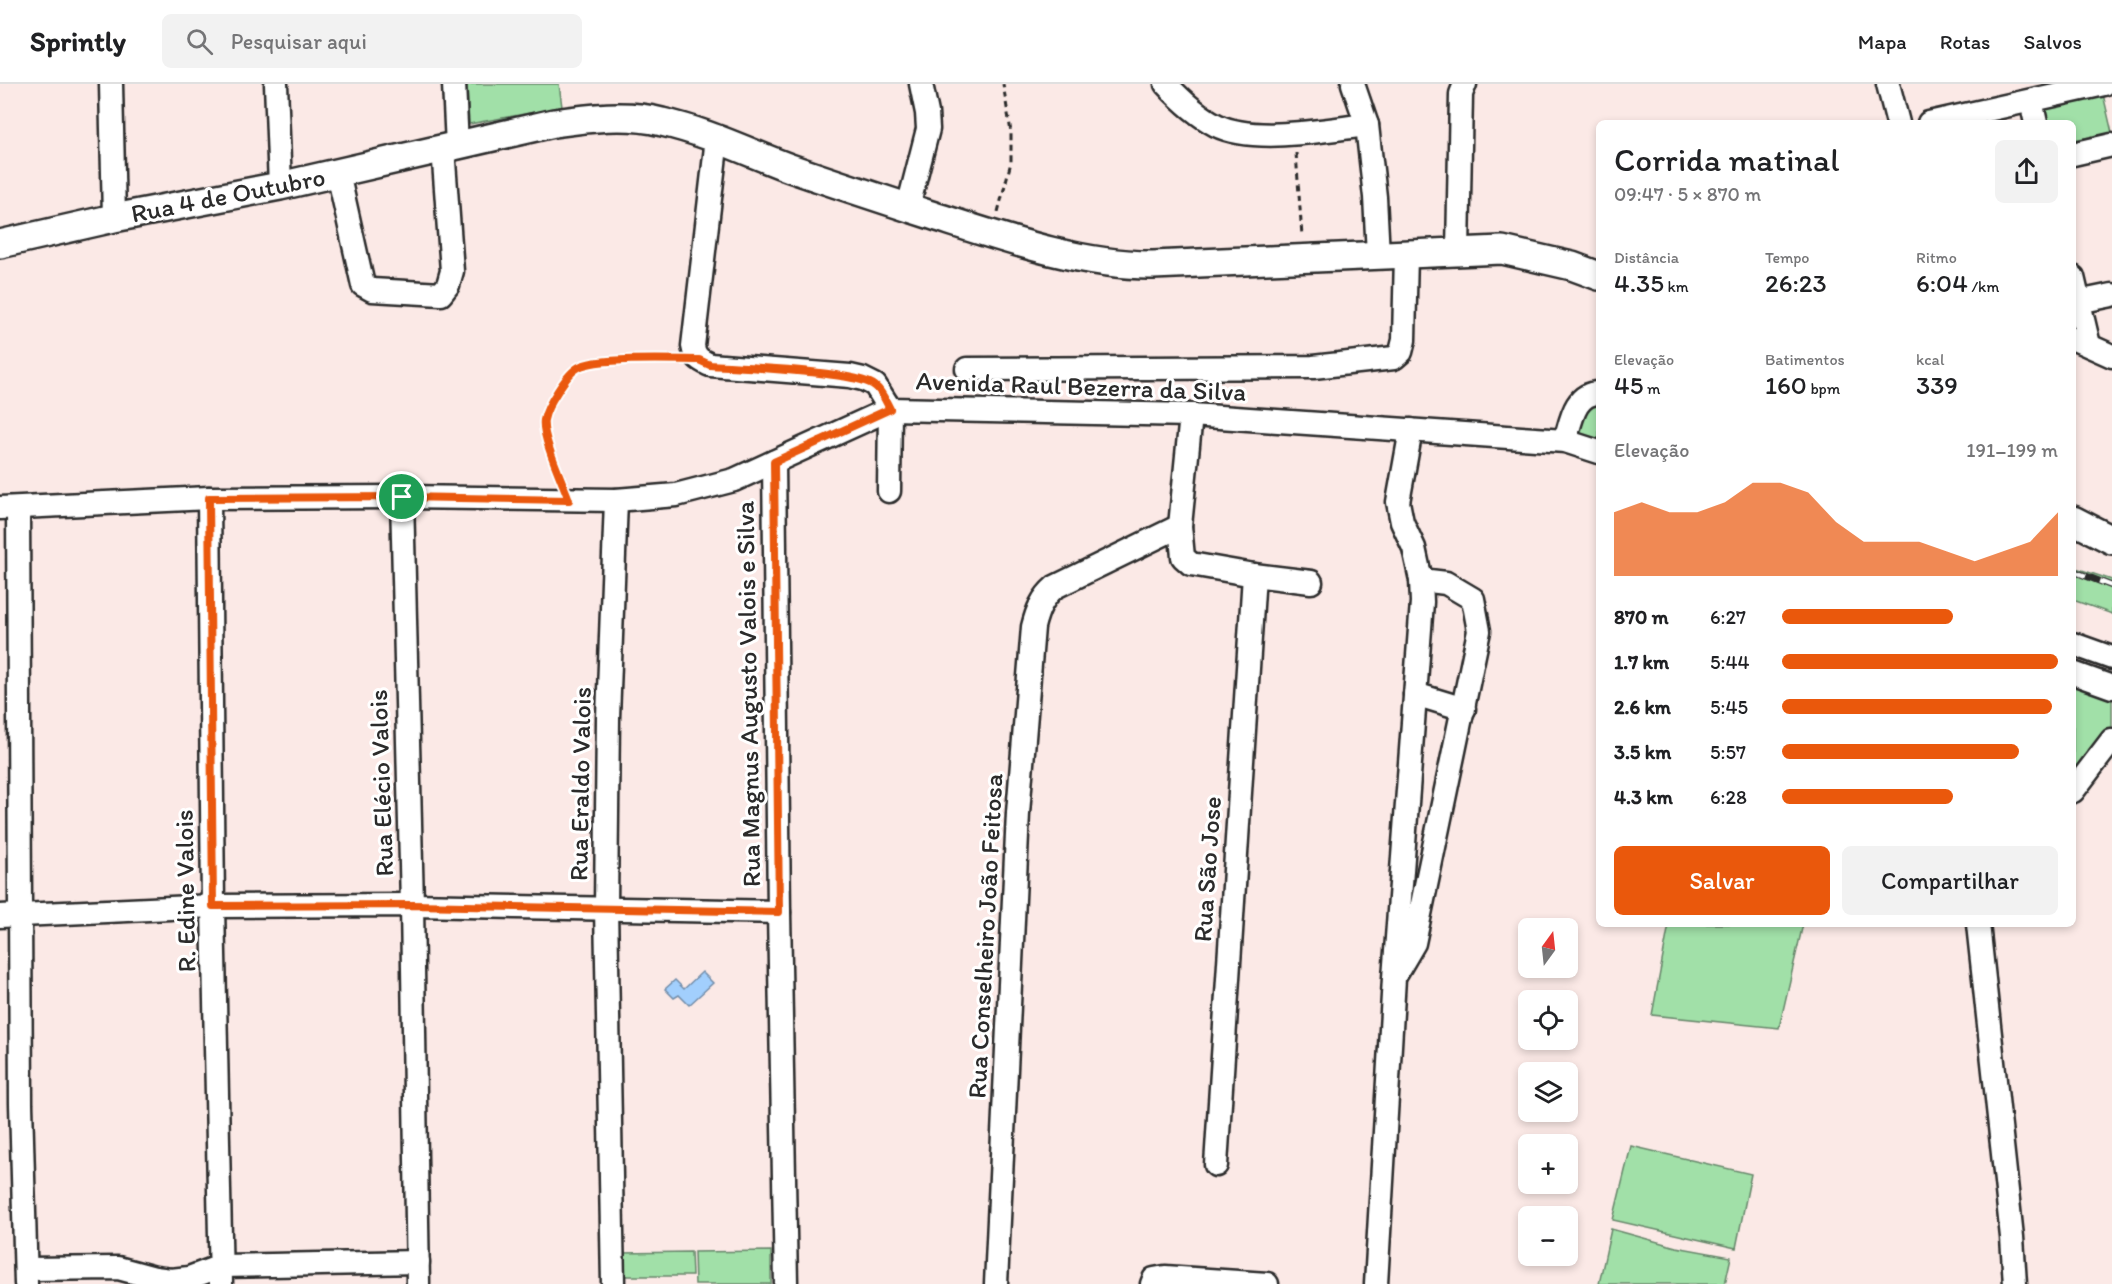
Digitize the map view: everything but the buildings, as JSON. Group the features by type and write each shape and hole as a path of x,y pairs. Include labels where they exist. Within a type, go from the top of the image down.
{"main road":[{"name":"Rua 4 de Outubro","path":"0,244 114,218 280,186 554,123 581,119 620,118 661,121 717,138 790,168 993,234 1059,252 1104,261 1135,265 1502,250 1572,266 1596,275"},
{"path":"2076,522 2112,540"}],"street":[{"path":"111,84 114,218"},
{"path":"276,84 280,186"},
{"path":"338,173 363,285 372,290 441,294 448,285 452,271 450,147 454,84"},
{"path":"908,207 928,129 921,84"},
{"path":"1166,84 1201,117 1236,132 1294,135 1367,125"},
{"path":"1353,84 1367,125 1375,197 1378,255"},
{"path":"1458,251 1461,94 1465,84"},
{"path":"1888,84 1897,120"},
{"path":"1943,120 2106,84 2112,99"},
{"path":"2031,101 2035,120"},
{"path":"717,138 693,346 694,354 705,362 836,375 863,379 874,385 890,409 889,491"},
{"path":"2076,153 2112,145"},
{"path":"967,369 1313,367 1394,358 1401,352 1404,340 1406,254"},
{"path":"2112,295 2076,303 2081,342 2112,357"},
{"path":"1566,441 1580,400 1590,393 1596,393"},
{"name":"Avenida Raul Bezerra da Silva","path":"9,509 209,498 402,497 616,500 676,495 734,480 890,409 1191,415 1566,441 1596,451"},
{"path":"1191,415 1180,526 1183,557 1191,564 1311,582"},
{"path":"1376,1284 1394,978 1422,602 1421,580 1414,548 1402,522 1398,502 1411,430"},
{"name":"Rua Magnus Augusto Valois e Silva","path":"774,462 786,1284"},
{"name":"Rua Elécio Valois","path":"402,497 418,1273"},
{"name":"R. Edine Valois","path":"209,498 213,906 221,1275"},
{"name":"Rua Eraldo Valois","path":"614,1284 606,908 608,718 616,500"},
{"path":"9,509 10,916 21,1104 26,1277 118,1268 171,1280 221,1275 418,1273"},
{"name":"Rua Conselheiro João Feitosa","path":"996,1284 1019,802 1033,627 1037,610 1047,594 1055,587 1180,526"},
{"name":"Rua São Jose","path":"1216,1166 1254,575"},
{"path":"1394,978 1414,943 1479,631 1473,599 1446,583 1421,580"},
{"path":"2076,645 2112,658"},
{"path":"2076,674 2112,687"},
{"path":"1415,694 1464,709"},
{"path":"2076,787 2112,740"},
{"path":"10,916 213,906 412,905 779,912"},
{"path":"1978,927 2012,1238 2014,1284"},
{"path":"1152,1284 1154,1279 1165,1276 1267,1284"}],"path":[{"path":"993,234 1011,162 1011,132 1003,84"},
{"path":"1294,135 1304,259"},
{"path":"569,500 548,445 543,421 556,391 578,367 603,362 705,362"}],"green space":[{"path":"467,84 559,84 562,107 469,124"},
{"path":"2102,90 2112,133 2076,139 2076,120 2045,120 2042,104"},
{"path":"1596,404 1596,439 1578,434 1580,420"},
{"path":"2076,568 2112,580 2112,614 2076,601"},
{"path":"2076,681 2112,694 2112,729 2076,776"},
{"path":"1668,927 1802,927 1779,1028 1652,1015"},
{"path":"1631,1146 1751,1174 1736,1248 1613,1220"},
{"path":"1611,1229 1676,1247 1731,1257 1725,1284 1599,1284"},
{"path":"771,1251 771,1284 695,1284 694,1252"},
{"path":"691,1252 692,1276 621,1276 621,1253"}],"water":[{"path":"702,972 713,983 689,1005 679,995 674,998 665,989 675,980 684,989"}],"railway":[{"path":"2076,572 2112,586"}],"route":[{"path":"699,360 710,365 850,376 874,385 890,409 774,462 779,912 412,905 213,906 209,498 402,497 569,500 548,445 543,421 556,391 578,367 603,362 699,360"}]}
